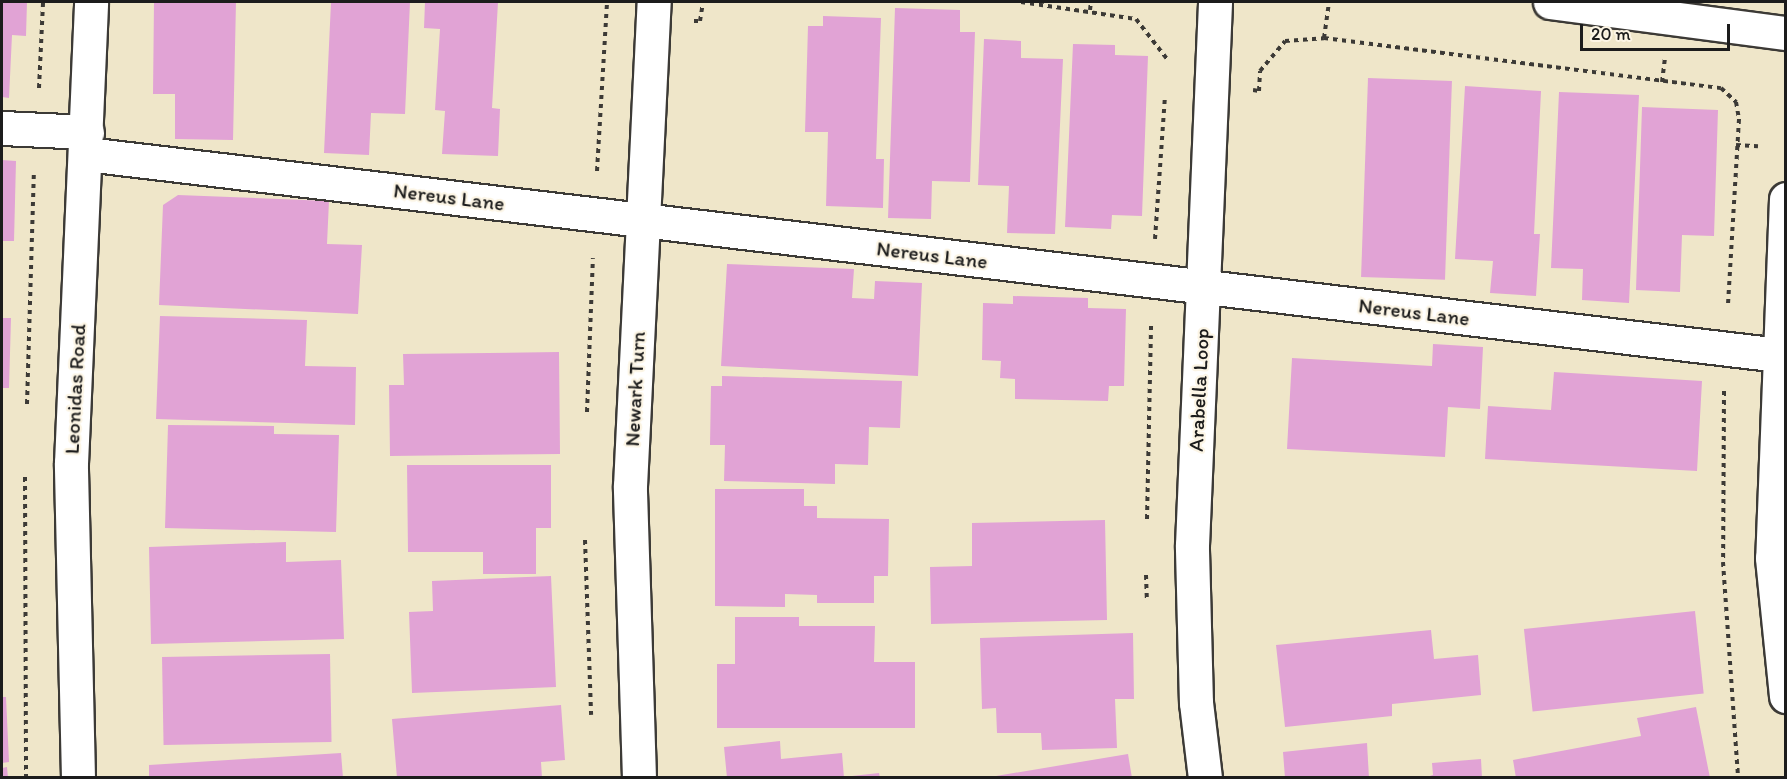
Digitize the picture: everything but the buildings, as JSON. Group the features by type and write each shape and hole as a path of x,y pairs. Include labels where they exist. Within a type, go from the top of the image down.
{"street":[{"name":"Leonidas Road","path":"78,777 72,463 91,2"},
{"name":"Newark Turn","path":"639,777 630,486 654,2"},
{"name":"Arabella Loop","path":"1205,777 1196,703 1192,545 1215,2"},
{"path":"1550,2 1785,33"},
{"name":"Nereus Lane","path":"2,128 86,143 644,220 1778,355"},
{"path":"1785,198 1772,558 1785,694"}],"path":[{"path":"38,101 43,2"},
{"path":"597,180 607,2"},
{"path":"1021,2 1090,9 1136,20 1167,56 1166,65"},
{"path":"1090,9 1091,2"},
{"path":"1324,38 1329,3"},
{"path":"1242,89 1259,91 1260,71 1285,41 1324,38 1721,88 1736,102 1728,316"},
{"path":"1662,82 1667,47"},
{"path":"1155,249 1165,84"},
{"path":"1736,145 1758,146"},
{"path":"1724,378 1723,562 1738,777"}]}
